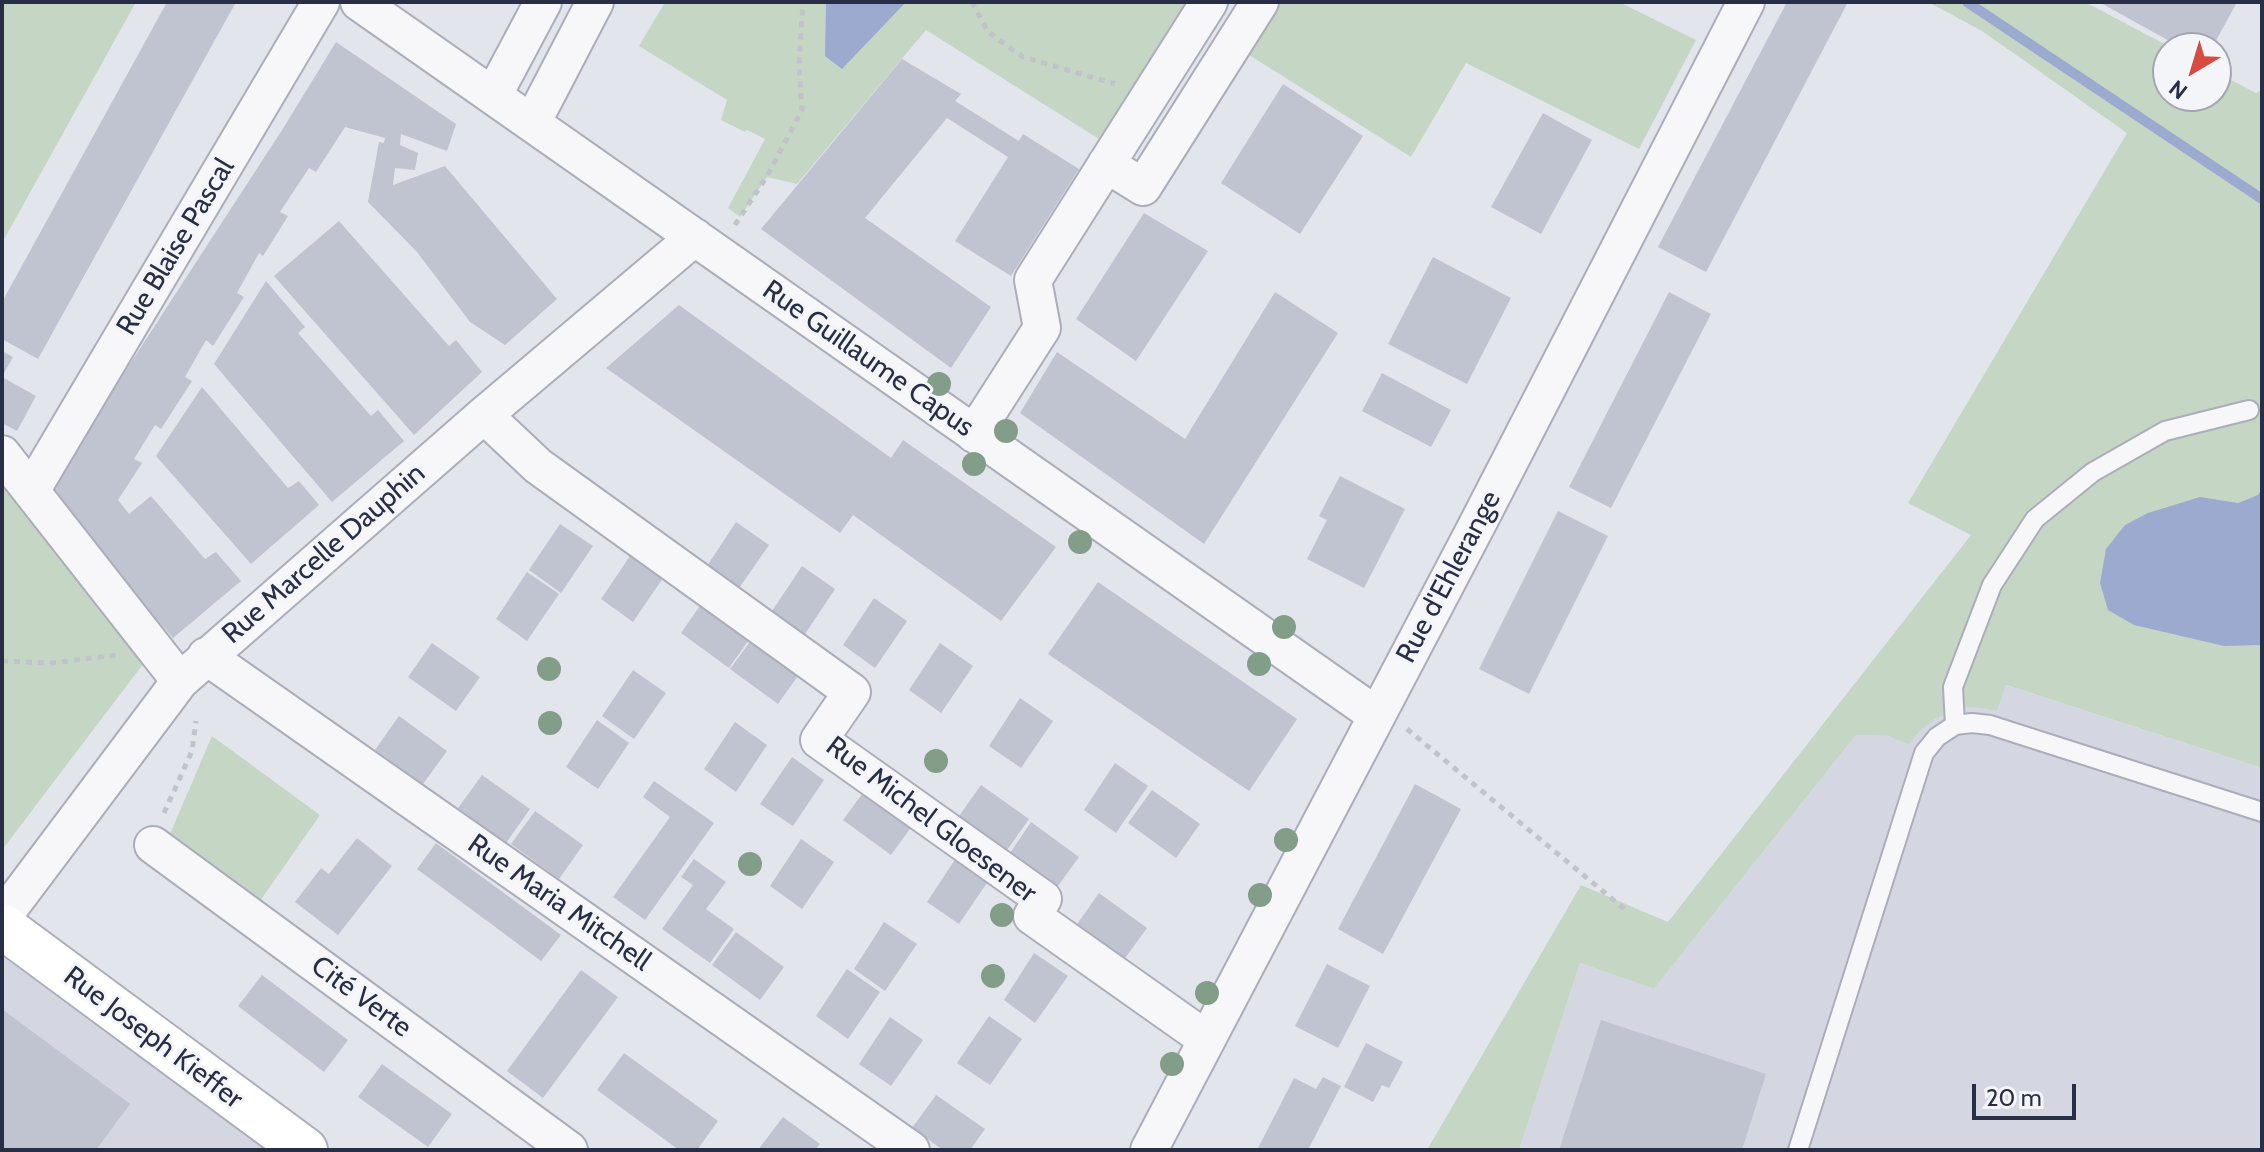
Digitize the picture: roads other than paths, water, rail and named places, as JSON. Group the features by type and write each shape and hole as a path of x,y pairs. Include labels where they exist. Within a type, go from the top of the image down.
{"main road":[{"name":"Rue Joseph Kieffer","path":"2,926 305,1150"}],"street":[{"name":"Rue Blaise Pascal","path":"31,491 321,2"},
{"name":"Rue Guillaume Capus","path":"359,2 1376,715"},
{"path":"493,96 543,2"},
{"path":"532,123 595,2"},
{"path":"974,434 1042,328 1033,280 1209,2"},
{"path":"1106,164 1143,187 1260,2"},
{"name":"Rue d'Ehlerange","path":"1149,1150 1477,525 1746,2"},
{"name":"Rue Marcelle Dauphin","path":"2,918 180,681 206,656 484,415 705,245"},
{"name":"Rue Michel Gloesener","path":"484,415 538,466 852,692 819,740 1043,899 1032,916 1206,1039"},
{"path":"2,454 180,681"},
{"name":"Rue Maria Mitchell","path":"206,656 911,1150"},
{"name":"Cité Verte","path":"153,845 569,1150"}],"lane":[{"path":"1955,725 1953,687 1992,585 2035,519 2093,472 2165,431 2249,410"},
{"path":"1798,1150 1924,753 1937,737 1955,725 1990,725 2262,812"}],"water":[{"path":"826,2 906,2 842,69 825,56"},
{"path":"2262,489 2262,645 2224,646 2134,625 2108,610 2100,583 2106,549 2125,525 2148,513 2200,497 2238,503 2258,495"}],"waterway":[{"path":"1967,2 2262,199"}]}
